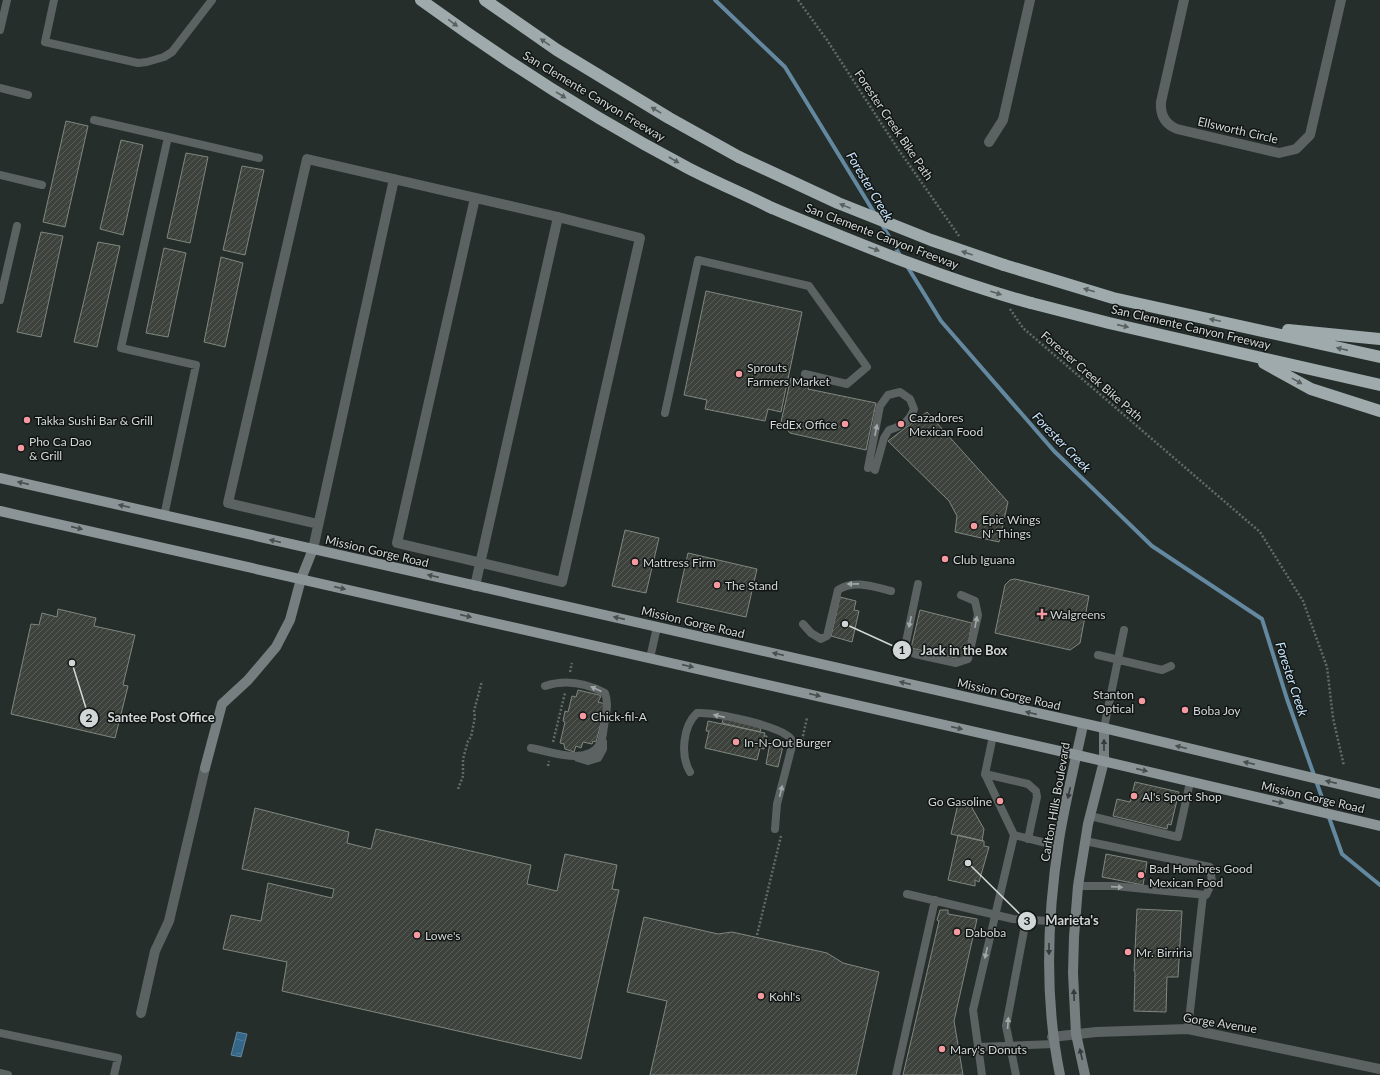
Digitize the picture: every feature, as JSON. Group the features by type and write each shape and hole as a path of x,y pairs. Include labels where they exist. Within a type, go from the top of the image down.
{"highway":[{"name":"San Clemente Canyon Freeway","path":"421,0 480,42 565,97 688,168 772,208 844,238 978,287 1031,303 1109,323 1380,385"},
{"name":"San Clemente Canyon Freeway","path":"485,0 557,50 669,118 738,157 838,203 931,240 1004,265 1113,298 1380,357"},
{"path":"1235,324 1380,339"},
{"path":"1250,356 1311,389 1380,411"}],"main road":[{"name":"Mission Gorge Road","path":"0,478 1083,725 1104,728 1380,794"},
{"name":"Mission Gorge Road","path":"0,511 1104,761 1380,826"},
{"path":"205,768 222,704 248,680 276,647 290,620 302,579 313,550"},
{"name":"Carlton Hills Boulevard","path":"1060,1075 1053,1040 1049,986 1050,921 1058,846 1083,725"},
{"path":"1085,1075 1076,1034 1073,973 1078,886 1090,816 1104,761 1104,728"}],"street":[{"path":"989,142 1003,120 1030,0"},
{"name":"Ellsworth Circle","path":"1184,0 1162,102 1161,111 1165,120 1177,129 1279,153 1296,150 1310,135 1341,0"},
{"path":"318,524 228,503 307,160 394,179 558,217 640,238 562,582 397,543 475,198"},
{"path":"313,550 394,179"},
{"path":"475,586 482,562 558,217"},
{"path":"141,1013 155,951 169,921 205,768"},
{"name":"Gorge Avenue","path":"1053,1040 1076,1034 1188,1029 1241,1038 1380,1069"}],"lane":[{"path":"0,30 7,0"},
{"path":"54,0 45,42 138,62 156,60 172,52 212,0"},
{"path":"0,88 28,95"},
{"path":"94,120 259,158"},
{"path":"164,516 196,365 121,348 168,137"},
{"path":"0,175 42,185"},
{"path":"0,300 17,226"},
{"path":"665,413 698,260 809,286 867,367 847,384 806,374"},
{"path":"900,392 910,399 914,409 910,420 900,427 889,430 884,438 872,469 880,406 888,395 900,392"},
{"path":"803,624 811,633 821,638 827,636 838,590 846,584 858,584 891,591"},
{"path":"918,584 906,642 906,649 915,654 956,663 968,659 978,615 975,601 961,595"},
{"path":"650,658 657,627"},
{"path":"1104,728 1124,630"},
{"path":"1098,655 1162,670 1171,666"},
{"path":"532,748 577,757 588,761 598,758 603,749 602,737 608,702 605,693 592,686 568,682 557,682 545,686"},
{"path":"690,772 687,766 684,745 690,720 697,713 707,713 762,725 786,733 791,739 792,746 777,804 775,829"},
{"path":"982,1075 973,1010 1014,835 986,774 994,736"},
{"path":"986,774 1028,784 1036,791 1037,797 1028,839"},
{"path":"1090,816 1178,837 1190,782"},
{"path":"1014,835 1058,846"},
{"path":"1078,886 1115,886 1206,895 1212,882 1210,867 1085,841"},
{"path":"907,894 1012,919 1050,921"},
{"path":"1188,1029 1203,895"},
{"path":"896,1075 935,900"},
{"path":"1016,1075 1006,1026 1026,920"},
{"path":"0,1033 118,1058 114,1075"},
{"path":"978,1047 1053,1040"},
{"path":"0,1073 8,1075"}],"path":[{"name":"Forester Creek Bike Path","path":"798,0 827,40 896,146 959,237"},
{"name":"Forester Creek Bike Path","path":"1009,309 1023,328 1260,532 1303,601 1327,667 1333,718 1344,766"},
{"path":"548,766 572,663"},
{"path":"458,789 462,776 463,759 468,741 471,738 475,717 474,711 482,681"}],"water":[{"path":"237,1032 247,1034 241,1057 231,1055"}],"building":[{"path":"66,121 88,126 65,227 43,222"},
{"path":"121,140 143,145 123,235 100,229"},
{"path":"186,153 208,157 190,243 167,238"},
{"path":"242,166 264,170 245,255 223,250"},
{"path":"41,232 63,236 41,337 17,332"},
{"path":"98,242 120,246 97,347 74,342"},
{"path":"164,248 186,253 168,337 146,333"},
{"path":"221,257 243,263 225,347 204,342"},
{"path":"706,291 802,312 781,412 768,409 765,421 705,409 707,400 684,395"},
{"path":"791,378 810,383 808,389 876,403 866,450 790,433 781,422"},
{"path":"927,412 1008,502 999,542 955,532 957,516 949,501 888,441"},
{"name":"Mattress Firm","path":"625,530 659,538 646,593 612,586"},
{"name":"The Stand","path":"688,553 757,569 746,617 677,602"},
{"name":"Walgreens","path":"1015,579 1089,596 1080,643 1070,650 995,633 1005,585 1010,580"},
{"path":"840,597 856,601 854,610 859,611 852,642 831,636"},
{"path":"58,609 96,618 94,626 135,635 123,685 128,686 115,738 11,714 31,624 39,625 42,613 57,617"},
{"path":"920,610 972,623 965,660 911,648"},
{"name":"Chick-fil-A","path":"578,690 601,696 598,702 606,704 596,742 593,741 592,744 583,742 581,748 576,746 574,752 565,749 564,744 560,743 565,722 563,721 565,711 568,712 572,696 576,697"},
{"path":"725,713 763,722 760,732 722,723"},
{"name":"In-N-Out Burger","path":"708,721 765,733 764,736 767,736 764,749 760,748 757,760 705,748 709,731 706,731"},
{"path":"770,743 783,746 778,767 766,764"},
{"path":"1135,782 1179,792 1171,825 1168,824 1167,829 1113,816 1117,799 1130,802"},
{"path":"958,804 971,806 984,829 982,841 951,834"},
{"name":"Lowe's","path":"255,808 349,832 347,843 371,849 376,829 531,865 527,884 557,891 565,854 617,865 612,889 619,890 581,1059 282,991 287,962 223,949 231,915 261,921 268,883 332,898 334,889 242,869"},
{"path":"958,835 984,841 984,846 989,847 979,882 975,880 975,886 948,880"},
{"path":"1106,854 1147,862 1143,885 1102,877"},
{"path":"1137,909 1182,911 1178,977 1167,977 1166,1012 1134,1011"},
{"path":"940,910 948,910 948,914 977,919 954,1021 963,1075 903,1075 939,921 937,920"},
{"name":"Kohl's","path":"644,917 718,934 732,932 827,953 843,963 879,972 856,1075 650,1075 667,1001 627,992"}],"waterway":[{"name":"Forester Creek","path":"715,0 785,67 875,214"},
{"name":"Forester Creek","path":"881,223 901,257"},
{"name":"Forester Creek","path":"907,266 941,321 1054,451 1152,546 1262,619 1287,699 1342,854 1380,885"}],"place":[{"name":"Sprouts Farmers Market","path":"739,374"},
{"name":"Takka Sushi Bar & Grill","path":"27,420"},
{"name":"FedEx Office","path":"845,424"},
{"name":"Cazadores Mexican Food","path":"901,424"},
{"name":"Pho Ca Dao & Grill","path":"21,448"},
{"name":"Epic Wings N' Things","path":"974,526"},
{"name":"Club Iguana","path":"945,559"},
{"name":"Mattress Firm","path":"635,562"},
{"name":"The Stand","path":"717,585"},
{"name":"Walgreens","path":"1042,614"},
{"name":"Jack in the Box","path":"845,624"},
{"name":"Santee Post Office","path":"72,663"},
{"name":"Stanton Optical","path":"1142,701"},
{"name":"Boba Joy","path":"1185,710"},
{"name":"Chick-fil-A","path":"583,716"},
{"name":"In-N-Out Burger","path":"736,742"},
{"name":"Al's Sport Shop","path":"1134,796"},
{"name":"Go Gasoline","path":"1000,801"},
{"name":"Marieta's","path":"968,863"},
{"name":"Bad Hombres Good Mexican Food","path":"1141,875"},
{"name":"Daboba","path":"957,932"},
{"name":"Lowe's","path":"417,935"},
{"name":"Mr. Birriria","path":"1128,952"},
{"name":"Kohl's","path":"761,996"},
{"name":"Mary's Donuts","path":"942,1049"}]}
